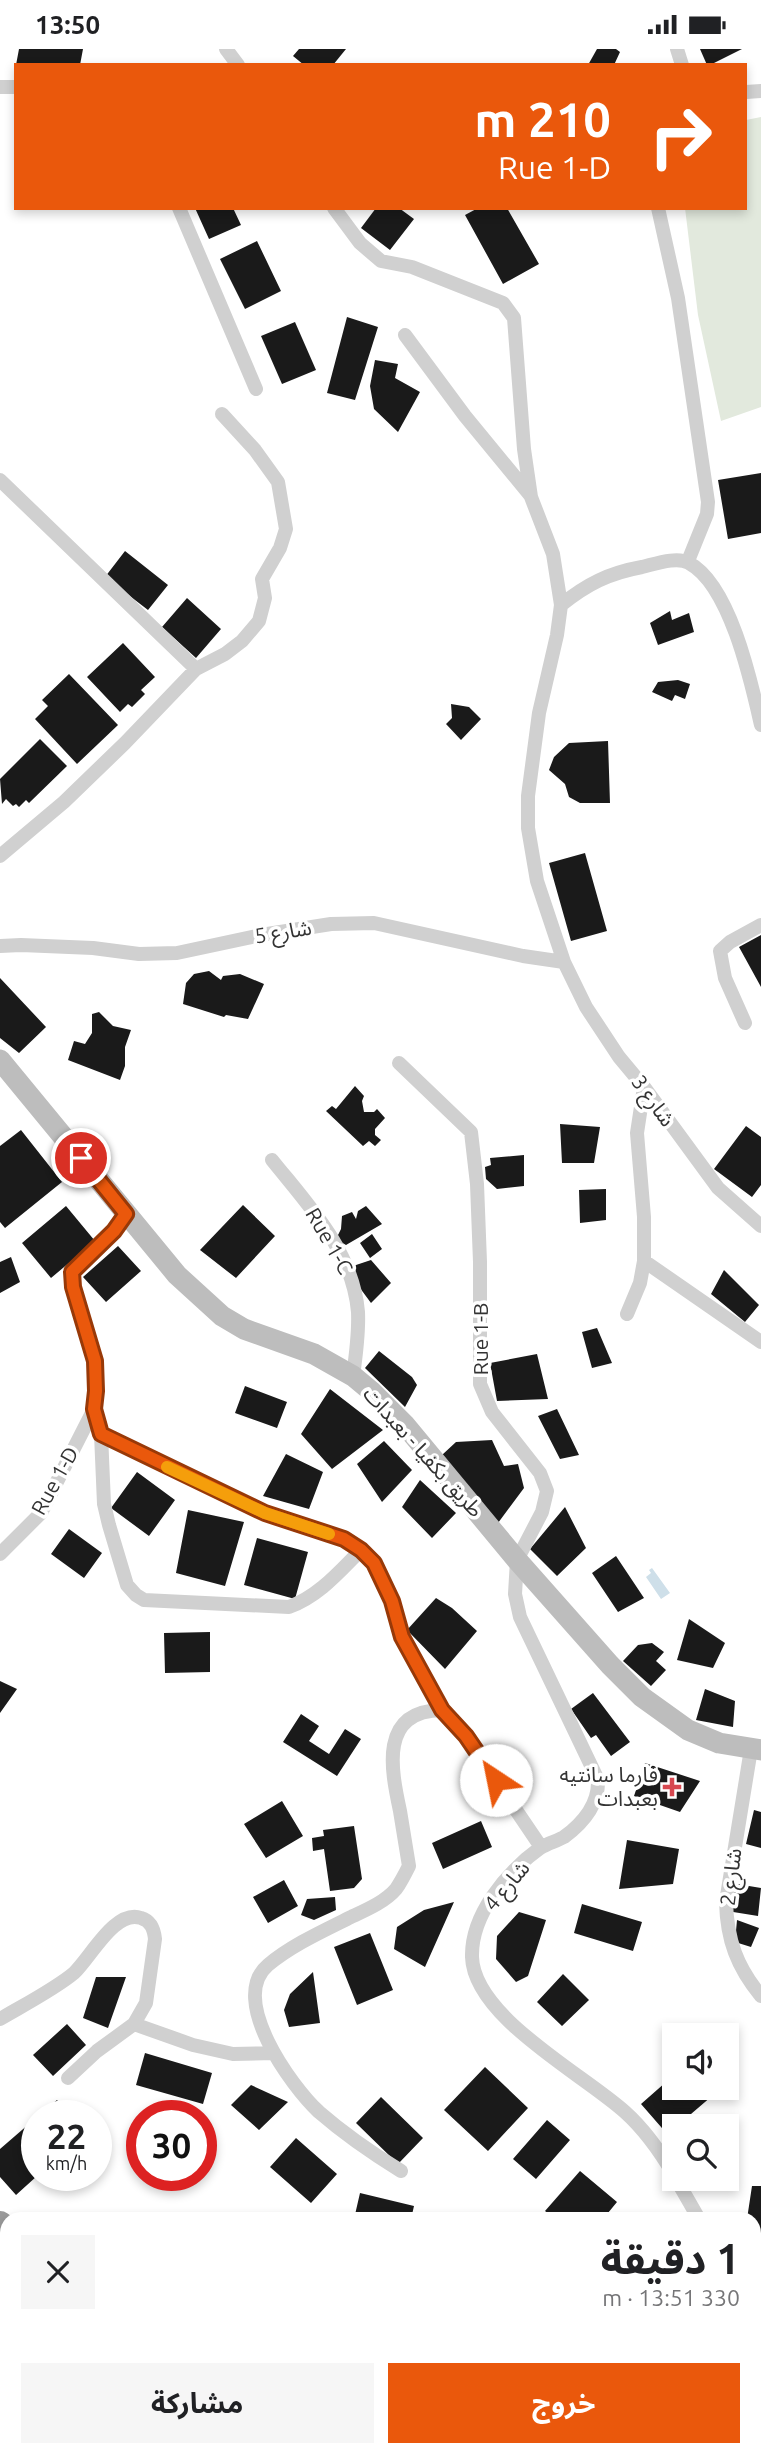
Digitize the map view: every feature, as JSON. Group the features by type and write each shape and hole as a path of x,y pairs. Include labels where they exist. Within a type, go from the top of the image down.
{"main road":[{"name":"طريق بكفيا - بعبدات","path":"0,1060 177,1275 222,1316 262,1337 314,1354 353,1376 405,1425 517,1560 610,1665 664,1715 688,1730 719,1743 756,1750"}],"street":[{"path":"180,210 256,389"},
{"path":"335,210 360,243 381,261 412,267 503,303 514,318 524,449 531,496"},
{"path":"658,210 678,298 708,502 707,514 688,561"},
{"path":"405,335 465,416 531,496"},
{"path":"0,856 64,802 196,669 234,647 259,621 265,598 262,579 280,548 286,529 278,482 255,450 222,414"},
{"path":"0,480 196,669"},
{"name":"شارع 3","path":"531,496 553,554 561,605 532,757 528,828 537,881 564,962 586,1007 619,1057 718,1188 761,1226"},
{"path":"561,605 583,587 620,571 678,560 688,561 710,580 733,624 761,725"},
{"name":"شارع 5","path":"0,946 93,948 139,954 177,953 261,935 331,924 374,923 523,956 564,962"},
{"path":"745,1023 725,978 720,951 730,942 761,925"},
{"name":"Rue 1-B","path":"399,1063 471,1132 477,1184 480,1262 480,1384 492,1412 540,1473 547,1491 542,1512 517,1560"},
{"path":"627,1314 640,1283 644,1261 644,1217 637,1133 644,1087"},
{"name":"Rue 1-C","path":"272,1160 319,1218 343,1257 358,1311 353,1376"},
{"name":"Rue 1-D","path":"0,1554 41,1513 94,1409 95,1361 73,1287 72,1272 114,1231 126,1214"},
{"path":"644,1261 761,1342"},
{"path":"94,1409 101,1434 104,1504 109,1525 127,1585 144,1600 289,1607 303,1602 319,1591 361,1550"},
{"path":"101,1434 253,1507 344,1539 361,1550 374,1563 392,1601 402,1637 442,1710 466,1736 541,1847"},
{"name":"شارع 4","path":"517,1560 515,1594 520,1617 597,1780 598,1793 596,1803 586,1816 564,1837 541,1847 499,1888 486,1906 473,1945 475,1975 488,1998 513,2024 627,2114 662,2160"},
{"path":"401,2171 376,2156 319,2112 293,2083 274,2053 261,2024 255,2004 255,1988 259,1974 268,1965 311,1937 385,1899 395,1890 409,1866 392,1773 393,1747 408,1721 426,1710 442,1710"},
{"name":"شارع 2","path":"756,1750 726,1902 731,1944 738,1964 761,1996"},
{"path":"0,2019 73,1973 121,1920 132,1916 147,1920 154,1929 155,1939 146,2003 134,2024 97,2051 68,2078"},
{"path":"134,2024 193,2045 233,2053 274,2053"},
{"name":"شارع 4","path":"683,2191 695,2212"}],"shaded area":[{"path":"761,117 761,407 721,421 698,315 685,210 747,210 747,120"},
{"path":"652,1568 670,1593 661,1599 646,1577"}],"building":[{"path":"19,49 83,49 80,63 16,63"},
{"path":"299,49 346,49 335,63 302,63 293,56"},
{"path":"597,49 616,49 620,52 615,63 589,63"},
{"path":"700,49 742,49 714,63 706,63"},
{"path":"196,210 234,210 241,225 209,239"},
{"path":"374,210 402,210 414,219 390,250 361,228"},
{"path":"474,210 508,210 539,264 503,284 465,215"},
{"path":"257,241 281,291 245,309 220,259"},
{"path":"347,317 378,327 355,400 327,393"},
{"path":"295,322 316,370 282,384 261,336"},
{"path":"375,360 398,364 395,378 420,392 398,432 374,409 370,386"},
{"path":"761,473 761,533 728,539 718,480"},
{"path":"125,551 168,585 148,610 105,577"},
{"path":"187,598 221,629 196,658 162,627"},
{"path":"670,611 672,620 689,613 694,632 658,645 650,623"},
{"path":"123,643 155,677 141,690 145,694 132,707 128,704 120,712 87,677"},
{"path":"69,674 118,725 77,764 35,719 48,706 42,700"},
{"path":"678,680 690,684 685,699 675,695 672,701 652,692 658,682"},
{"path":"451,704 469,707 481,719 461,740 446,724 452,718"},
{"path":"40,739 67,766 29,803 26,800 19,807 16,804 13,806 6,799 2,804 0,779"},
{"path":"608,741 610,803 580,803 569,797 565,784 549,770 554,757 569,743"},
{"path":"585,853 607,931 571,941 549,863"},
{"path":"761,935 761,987 739,947"},
{"path":"209,971 221,980 223,976 240,974 264,984 248,1019 226,1015 224,1017 183,1004 186,983 194,974"},
{"path":"0,978 46,1027 19,1053 0,1038"},
{"path":"99,1012 113,1026 131,1030 125,1047 125,1066 120,1080 68,1060 74,1041 85,1044 92,1033 92,1014"},
{"path":"355,1086 364,1096 364,1112 374,1112 377,1109 385,1118 375,1129 375,1135 381,1140 375,1146 369,1141 363,1146 326,1111 332,1106 336,1109"},
{"path":"560,1124 600,1127 594,1163 562,1163"},
{"path":"746,1126 761,1137 761,1185 752,1197 714,1169"},
{"path":"21,1130 62,1182 5,1228 0,1222 0,1146"},
{"path":"524,1155 524,1186 497,1189 486,1179 485,1167 491,1165 490,1158"},
{"path":"606,1189 606,1220 580,1223 579,1190"},
{"path":"243,1205 275,1236 236,1278 200,1250"},
{"path":"66,1206 95,1241 51,1278 22,1243"},
{"path":"366,1206 382,1224 346,1245 336,1239 341,1229 342,1216 352,1212 356,1219 358,1211"},
{"path":"372,1234 382,1249 370,1258 360,1243"},
{"path":"118,1246 141,1271 106,1302 83,1277"},
{"path":"11,1257 20,1282 0,1293 0,1262"},
{"path":"371,1260 391,1283 371,1303 357,1284 353,1266"},
{"path":"724,1270 759,1305 745,1322 711,1294"},
{"path":"597,1328 612,1363 592,1368 582,1332"},
{"path":"379,1351 412,1377 417,1385 405,1407 365,1368"},
{"path":"537,1354 548,1399 497,1401 490,1363"},
{"path":"245,1386 287,1402 277,1428 235,1413"},
{"path":"330,1389 383,1430 332,1469 301,1434"},
{"path":"557,1409 579,1455 560,1459 538,1416"},
{"path":"492,1440 504,1466 518,1464 524,1488 498,1523 442,1455 456,1442"},
{"path":"384,1441 412,1470 382,1502 357,1464"},
{"path":"286,1454 323,1472 309,1509 263,1496"},
{"path":"137,1472 175,1500 149,1536 111,1508"},
{"path":"420,1480 456,1513 432,1538 402,1507"},
{"path":"565,1507 586,1548 557,1576 530,1549"},
{"path":"188,1510 244,1522 225,1586 176,1573"},
{"path":"69,1529 102,1553 84,1578 51,1554"},
{"path":"257,1538 308,1552 295,1599 244,1585"},
{"path":"616,1556 644,1598 618,1612 592,1573"},
{"path":"436,1598 452,1608 477,1631 445,1669 407,1630"},
{"path":"689,1619 725,1643 713,1668 677,1660"},
{"path":"210,1632 210,1672 165,1673 164,1633"},
{"path":"652,1643 664,1652 656,1661 666,1670 651,1686 623,1661 638,1645"},
{"path":"0,1681 17,1689 0,1713"},
{"path":"705,1689 735,1701 733,1727 696,1720"},
{"path":"593,1693 630,1742 611,1756 596,1735 591,1738 571,1709"},
{"path":"301,1714 319,1726 309,1741 329,1754 345,1729 361,1739 337,1776 283,1742"},
{"path":"645,1763 700,1781 680,1812 634,1796"},
{"path":"282,1801 303,1836 266,1858 244,1824"},
{"path":"754,1810 761,1812 761,1848 746,1844"},
{"path":"481,1821 492,1847 443,1869 432,1843"},
{"path":"354,1826 362,1879 354,1888 330,1891 324,1849 313,1851 312,1838 324,1836 323,1830"},
{"path":"627,1840 679,1849 673,1884 619,1889"},
{"path":"284,1880 298,1906 268,1923 253,1897"},
{"path":"731,1883 761,1888 758,1916 727,1911"},
{"path":"335,1897 336,1910 314,1920 301,1915 307,1899"},
{"path":"454,1902 425,1967 394,1949 397,1927 424,1910"},
{"path":"582,1904 642,1922 633,1951 574,1933"},
{"path":"519,1912 546,1920 528,1976 516,1982 496,1959 497,1936"},
{"path":"737,1920 759,1928 751,1947 735,1942"},
{"path":"370,1933 393,1990 357,2005 334,1947"},
{"path":"313,1972 320,2023 289,2027 284,2010 290,1994"},
{"path":"563,1974 589,2000 562,2026 537,2002"},
{"path":"96,1977 126,1977 108,2028 83,2018"},
{"path":"67,2024 86,2045 53,2076 33,2055"},
{"path":"145,2053 212,2073 204,2100 189,2100 136,2085"},
{"path":"485,2067 528,2108 488,2151 444,2110"},
{"path":"251,2085 288,2102 259,2130 231,2105"},
{"path":"662,2086 662,2100 707,2100 691,2114 662,2114 662,2128 641,2104"},
{"path":"381,2097 423,2138 398,2164 356,2123"},
{"path":"547,2120 570,2140 536,2179 513,2159"},
{"path":"21,2131 21,2190 16,2195 0,2177 0,2149"},
{"path":"296,2138 337,2174 311,2203 270,2167"},
{"path":"580,2171 617,2202 609,2212 545,2211"},
{"path":"752,2186 761,2186 761,2212 748,2212"},
{"path":"360,2193 414,2206 413,2212 356,2212"}],"slow traffic":[{"path":"167,1467 265,1513 329,1534"}],"place":[{"name":"فارما سانتيه بعبدات","path":"672,1787"}],"route":[{"path":"81,1158 126,1214 114,1231 72,1272 73,1287 95,1361 94,1409 101,1434 265,1513 344,1539 361,1550 374,1563 392,1601 402,1637 442,1710 466,1736 496,1780"}]}
